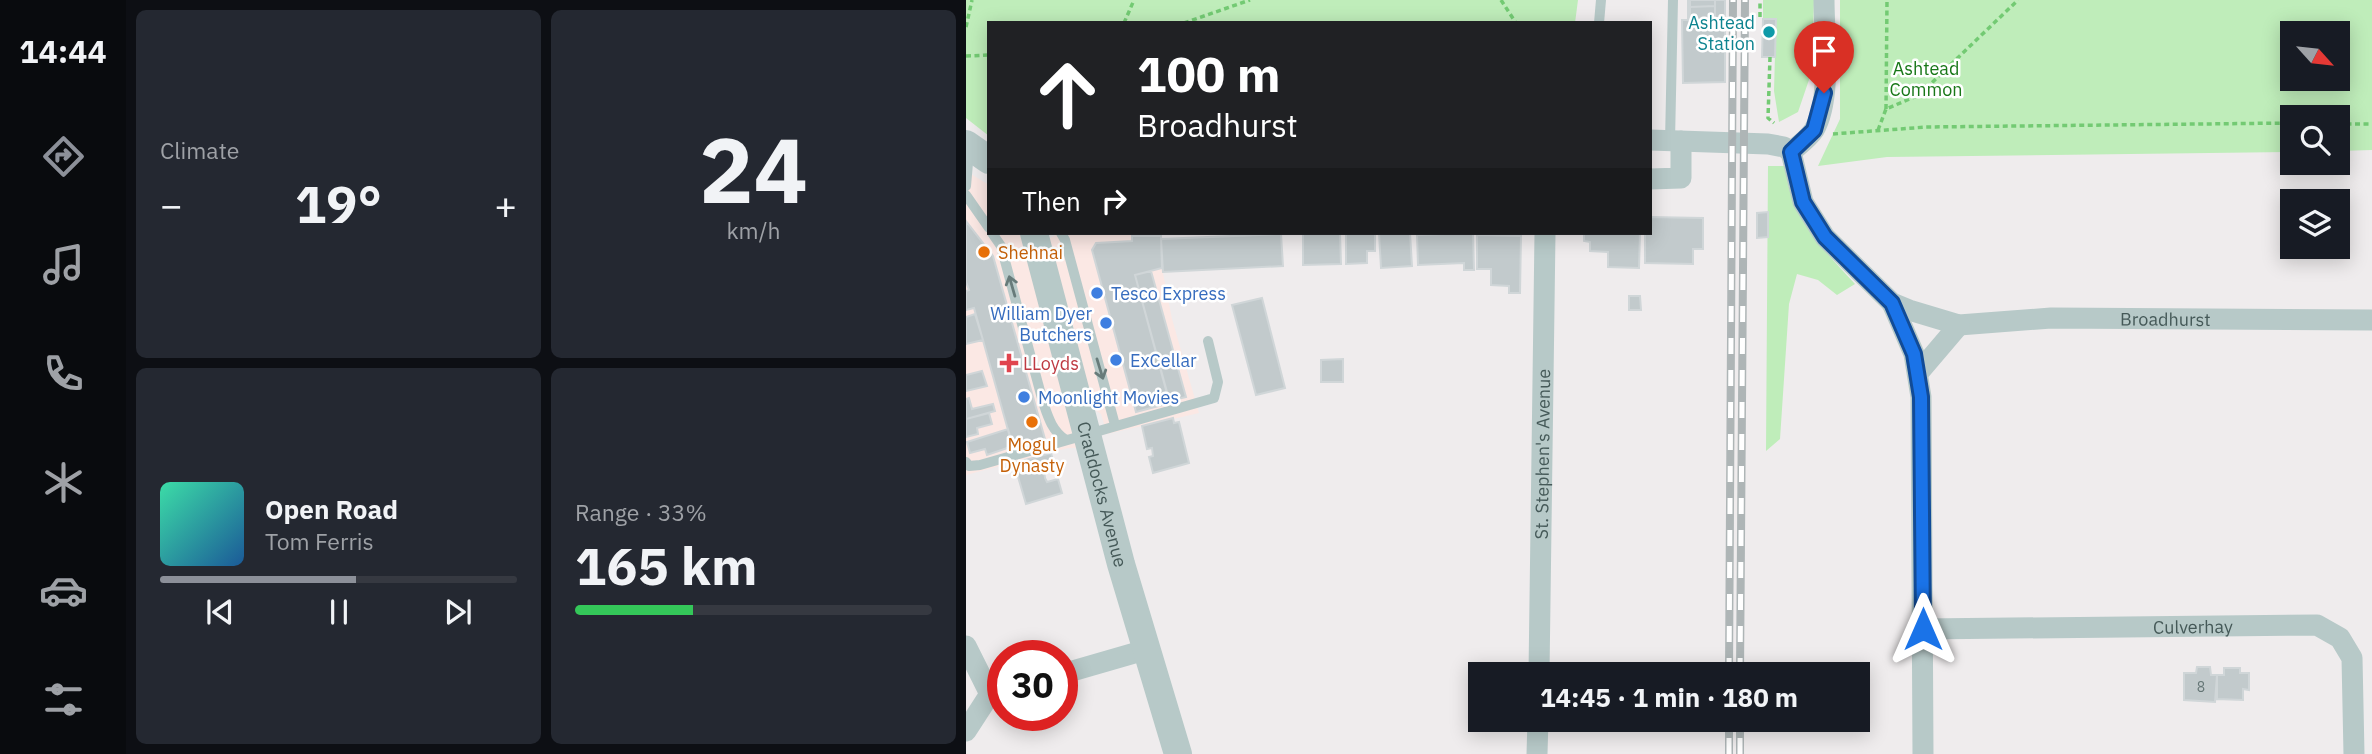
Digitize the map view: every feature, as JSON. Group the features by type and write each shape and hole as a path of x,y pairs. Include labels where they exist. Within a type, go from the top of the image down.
{"street":[{"path":"1652,179 1681,178 1667,141 1787,149 1814,130 1824,93 1824,0"},
{"name":"Broadhurst","path":"1787,149 1803,202 1825,237 1892,303 1959,325 2051,318 2372,320"},
{"name":"Craddocks Avenue","path":"1034,235 1077,437 1178,754"},
{"name":"St. Stephen's Avenue","path":"1539,662 1545,235"},
{"path":"1892,303 1919,372 1923,754"},
{"path":"1919,372 1959,325"},
{"name":"Culverhay","path":"1923,629 2317,625 2340,638 2352,658 2354,754"},
{"path":"966,646 987,678"},
{"path":"1078,669 1145,650"},
{"path":"966,731 987,704"},
{"path":"1537,754 1538,732"}],"lane":[{"path":"1600,21 1601,0"},
{"path":"1667,141 1673,0"},
{"path":"966,186 978,148"},
{"path":"966,195 987,225"},
{"path":"993,235 1001,246 1043,402 1054,429 1077,437"},
{"path":"1062,235 1115,425"},
{"path":"966,462 980,465 1214,398 1218,382 1208,341"}],"path":[{"path":"966,27 972,0"},
{"path":"1125,21 1134,0"},
{"path":"1190,21 1250,0"},
{"path":"1501,0 1515,21"},
{"path":"1760,0 1760,18"},
{"path":"1878,130 1886,109 1887,0"},
{"path":"1886,109 1919,95 2018,0"},
{"path":"966,56 987,55"},
{"path":"1770,57 1768,118 1780,130 1787,149"},
{"path":"1814,130 1835,135 1878,130 2204,121 2280,123"},
{"path":"2350,124 2372,124"}],"shaded area":[{"path":"966,171 987,184 987,235 1021,235 1082,454 1076,448 1068,448 966,475"},
{"path":"1056,235 1161,235 1162,268 1172,319 1199,413 1107,434 1101,414 1092,408 1047,240"}],"green space":[{"path":"966,0 1578,0 1575,21 987,21 987,134 966,118"},
{"path":"1763,0 1814,0 1812,71 1798,112 1779,122 1774,91 1776,19 1763,19"},
{"name":"Ashtead Common","path":"1840,0 2372,0 2372,150 2350,151 2350,105 2280,105 2280,152 1887,157 1818,166 1840,119"},
{"path":"1768,166 1786,166 1788,184 1800,216 1809,231 1855,284 1837,295 1818,280 1797,274 1789,304 1780,439 1766,451"}],"building":[{"path":"1688,0 1725,0 1725,82 1683,83 1682,20 1688,20"},
{"path":"1690,0 1715,0 1715,6 1690,7"},
{"path":"1715,6 1715,21 1690,21 1690,7"},
{"name":"Ashtead Station","path":"1763,19 1776,19 1775,57 1762,57"},
{"path":"1768,212 1768,237 1757,238 1757,213"},
{"path":"1652,217 1703,218 1703,249 1693,249 1693,264 1645,263 1645,235 1652,235"},
{"path":"966,221 993,256 1045,439 1013,448 974,308 966,310 966,291 969,290 966,282"},
{"path":"1281,235 1283,266 1163,272 1161,239"},
{"path":"1303,235 1340,235 1341,264 1303,265"},
{"path":"1346,235 1375,235 1375,251 1367,251 1367,263 1346,264"},
{"path":"1379,235 1410,235 1412,266 1381,268"},
{"path":"1417,235 1473,235 1474,270 1464,270 1464,263 1418,265"},
{"path":"1477,235 1521,236 1520,293 1509,293 1509,286 1491,285 1491,269 1477,269"},
{"path":"1584,235 1640,235 1639,268 1608,267 1608,252 1590,251 1590,242 1584,241"},
{"path":"1132,236 1161,236 1162,268 1135,275 1170,403 1136,412 1092,250 1096,243 1132,241"},
{"path":"1151,271 1186,397 1169,401 1135,275"},
{"path":"1629,296 1640,296 1641,310 1629,310"},
{"path":"1262,298 1285,388 1256,395 1232,305"},
{"path":"975,314 983,340 966,344 966,317"},
{"path":"1343,359 1343,382 1321,382 1321,360"},
{"path":"982,371 987,386 966,391 966,375"},
{"path":"969,398 972,409 993,404 995,411 966,419 966,399"},
{"path":"989,413 992,424 977,428 978,434 966,437 966,419"},
{"path":"1173,418 1174,423 1179,422 1189,463 1153,473 1149,457 1153,456 1152,448 1147,449 1142,426"},
{"path":"1008,429 1013,446 987,455 985,449 970,453 967,442"},
{"path":"1051,453 1055,468 1044,471 1045,478 1047,482 1058,479 1062,493 1026,504 1014,463"},
{"path":"2197,667 2210,667 2211,675 2217,675 2215,702 2184,700 2184,673 2196,673"},
{"path":"2224,668 2240,668 2240,673 2249,673 2249,690 2243,689 2243,700 2217,699 2217,675 2224,675"}],"railway":[{"path":"1729,662 1733,0"},
{"path":"1740,662 1745,0"},
{"path":"1729,732 1729,754"},
{"path":"1740,732 1740,754"}],"place":[{"name":"Ashtead Station","path":"1769,32"},
{"name":"Shehnai","path":"984,252"},
{"name":"Tesco Express","path":"1097,293"},
{"name":"William Dyer Butchers","path":"1106,323"},
{"name":"ExCellar","path":"1116,360"},
{"name":"LLoyds","path":"1009,363"},
{"name":"Moonlight Movies","path":"1024,397"},
{"name":"Mogul Dynasty","path":"1032,422"}],"route":[{"path":"1824,93 1821,116 1814,130 1806,141 1791,152 1803,202 1825,237 1892,303 1919,372 1923,629"}]}
